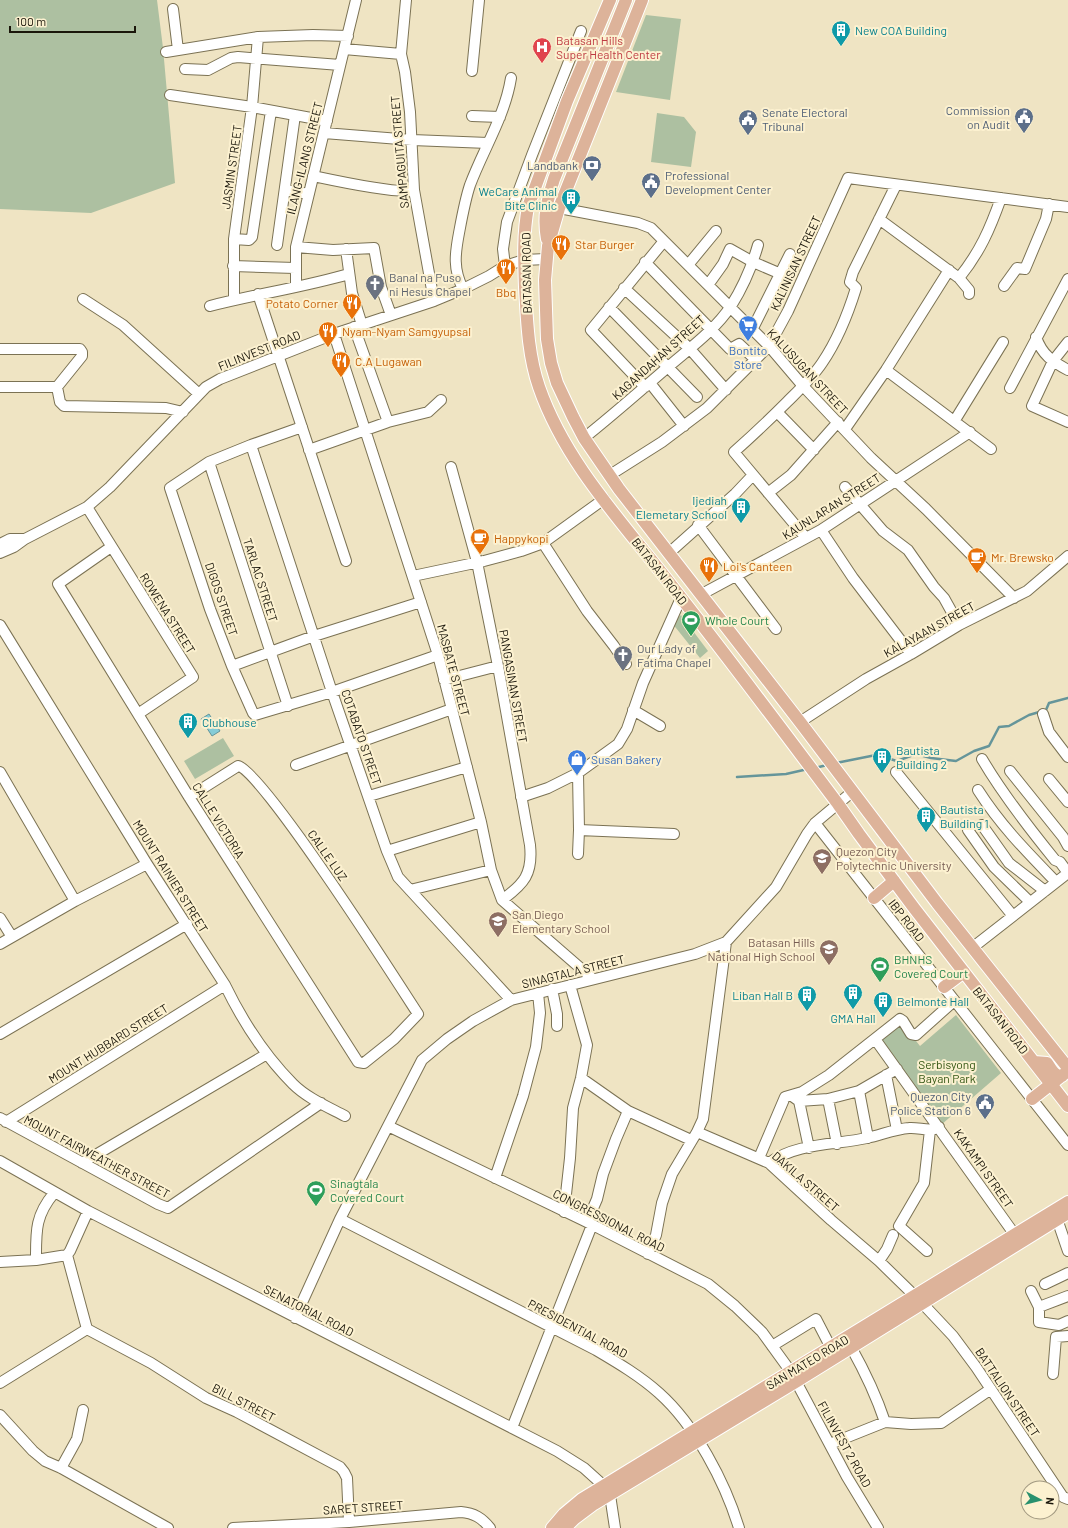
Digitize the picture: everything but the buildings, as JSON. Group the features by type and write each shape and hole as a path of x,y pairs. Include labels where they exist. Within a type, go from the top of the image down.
{"main road":[{"name":"BATASAN ROAD","path":"610,0 573,87 528,207 525,223 524,260 528,341 539,387 564,440 578,464 682,598 838,804 894,881 1068,1106"},
{"path":"548,246 545,219 547,203 554,179 626,0"},
{"name":"BATASAN ROAD","path":"642,0 559,208 548,246 545,280 547,332 551,363 557,383 572,417 584,438 610,474 1066,1072"},
{"path":"874,898 894,881"},
{"path":"951,955 970,961 980,959"},
{"path":"944,987 964,972"},
{"path":"1034,1062 1046,1063 1058,1076 1066,1072"},
{"path":"1032,1099 1066,1072"},
{"name":"SAN MATEO ROAD","path":"565,1528 607,1491 794,1376 851,1348 918,1299 1068,1202"},
{"name":"SAN MATEO ROAD","path":"794,1376 831,1348 1068,1213"},
{"name":"SAN MATEO ROAD","path":"552,1528 573,1506 607,1491"}],"street":[{"name":"ILANG-ILANG STREET","path":"296,286 296,247 356,0"},
{"name":"SAMPAGUITA STREET","path":"406,0 401,54 405,72 412,140 414,190 434,300"},
{"path":"472,71 479,0"},
{"path":"173,9 178,50"},
{"path":"505,266 503,248 507,222 532,155 582,31"},
{"path":"166,52 258,37 313,35 348,36"},
{"name":"JASMIN STREET","path":"234,300 234,239 252,107 258,37"},
{"path":"344,49 401,54"},
{"path":"185,69 208,70 231,58 238,57 340,66"},
{"path":"463,289 457,279 455,261 458,237 470,187 500,117 511,78"},
{"path":"561,84 573,87"},
{"path":"170,95 271,110 327,121"},
{"path":"234,239 249,240 252,237 271,110"},
{"path":"277,245 295,115"},
{"path":"472,116 500,117"},
{"path":"324,133 412,140 488,143"},
{"path":"313,176 387,189 410,192 414,190"},
{"name":"KALINISAN STREET","path":"610,474 662,442 707,408 769,346 788,311 848,178 896,185"},
{"path":"806,538 752,476 734,452 803,386 822,364 852,302 856,288 850,282 852,272 896,185 1068,207"},
{"path":"284,190 309,194"},
{"path":"959,278 984,241 1001,198"},
{"path":"1004,286 1017,268 1025,269 1046,219 1049,204"},
{"name":"KALUSUGAN STREET","path":"559,208 638,223 651,228 769,346 803,386 871,458 897,481 1014,598"},
{"path":"879,219 959,278 969,290 970,294"},
{"path":"688,265 716,231"},
{"path":"664,241 590,330 648,385 684,426"},
{"name":"KAGANDAHAN STREET","path":"584,438 690,349 730,307 742,288 753,262 758,245"},
{"path":"296,247 346,249 374,248 381,287 391,315"},
{"path":"346,249 358,326 388,422"},
{"path":"708,285 723,264 730,249 753,262 781,274"},
{"path":"752,330 790,254"},
{"name":"FILINVEST ROAD","path":"0,553 14,547 25,539 87,507 110,487 206,387 220,379 334,334 463,289 505,266 524,260 546,258"},
{"path":"645,262 730,349 739,344 755,359"},
{"path":"233,266 295,268"},
{"path":"768,493 791,475 814,450 841,426 886,370 949,270"},
{"path":"210,306 296,286 311,285 349,274"},
{"path":"1010,388 1068,279"},
{"path":"624,288 690,349 726,390"},
{"path":"258,294 346,561"},
{"path":"83,299 123,325 200,394"},
{"path":"609,307 697,398"},
{"name":"MASBATE STREET","path":"334,334 438,654 481,822 490,870 502,900 593,980"},
{"path":"1036,338 1044,354 1068,370"},
{"path":"955,420 1003,342"},
{"path":"1066,418 1032,406 1053,361 1068,342"},
{"path":"0,349 80,349 82,356 57,387"},
{"path":"886,370 955,420 991,449"},
{"path":"0,387 57,387"},
{"path":"57,387 60,402 64,406 166,408 183,412"},
{"path":"309,450 388,422 428,412 441,400"},
{"path":"777,412 814,450"},
{"path":"209,462 302,427"},
{"name":"KAUNLARAN STREET","path":"702,594 821,530 970,432"},
{"name":"COTABATO STREET","path":"251,445 332,692 387,851 398,877 434,918 511,1000"},
{"name":"DIGOS STREET","path":"209,462 170,488 210,608 232,666 253,713 255,715 288,706"},
{"name":"TARLAC STREET","path":"209,462 288,706"},
{"name":"PANGASINAN STREET","path":"451,467 477,562 498,666 530,845 531,858 527,876 518,888 502,900"},
{"path":"669,553 698,525 735,494 752,476"},
{"path":"845,487 883,531 908,550 934,587 944,598 959,625"},
{"path":"413,576 513,554 543,543 604,499"},
{"name":"ROWENA STREET","path":"87,507 193,677 138,714"},
{"path":"698,525 776,629"},
{"path":"821,530 853,578 911,654"},
{"name":"FILINVEST ROAD","path":"0,544 10,539 25,539"},
{"path":"543,543 579,600 626,664"},
{"name":"CALLE VICTORIA","path":"111,547 58,584 189,797 358,1062 364,1063"},
{"name":"KALAYAAN STREET","path":"800,722 866,679 959,625 1027,592 1068,556"},
{"path":"521,797 548,788 578,773 618,744 627,729 643,683 682,598"},
{"path":"232,666 314,636 421,602"},
{"name":"MOUNT RAINIER STREET","path":"0,625 3,637 225,985 235,1006 267,1054 294,1084 320,1103 345,1116"},
{"path":"288,706 438,654"},
{"path":"444,680 498,666"},
{"path":"296,765 452,709"},
{"path":"633,710 660,726"},
{"path":"1043,714 1049,732 1068,757"},
{"path":"972,948 1068,873 1060,862 1055,860 1034,835 1002,793 982,759"},
{"name":"CALLE LUZ","path":"189,797 238,766 244,767 311,852 418,1016 394,1039 364,1063"},
{"path":"369,796 467,767"},
{"path":"1010,771 1068,846"},
{"path":"0,772 75,901"},
{"path":"896,772 1013,916"},
{"path":"578,773 578,854"},
{"path":"1049,779 1068,802"},
{"path":"978,790 991,811 1013,838 1056,882"},
{"name":"SINAGTALA STREET","path":"295,1318 340,1219 422,1060 453,1034 511,1000 695,954 726,942 776,888 807,834 815,824 852,792"},
{"path":"387,851 481,822"},
{"name":"IBP ROAD","path":"815,824 1068,1145"},
{"path":"982,825 1009,863 1045,891"},
{"path":"579,830 674,834"},
{"path":"968,830 994,867 1030,902"},
{"path":"0,944 75,901 147,864"},
{"path":"410,890 490,870"},
{"path":"0,918 12,937"},
{"path":"0,1034 186,924"},
{"path":"648,1254 656,1235 662,1203 672,1174 703,1119 726,942"},
{"name":"MOUNT HUBBARD STREET","path":"3,1120 225,985"},
{"path":"564,1212 570,1158 573,1108 581,1078 586,1046 570,985"},
{"path":"552,989 557,1010 556,1026"},
{"path":"495,1178 523,1096 536,1047 540,1013 538,993"},
{"path":"796,1098 802,1092 829,1075 900,1019 903,1020 911,1034 916,1035 954,1001"},
{"name":"KAKAMPI STREET","path":"875,1039 897,1069 935,1128 1015,1235"},
{"path":"82,1163 267,1054"},
{"path":"759,1158 785,1097 828,1099 859,1091 897,1069"},
{"path":"886,1075 897,1130"},
{"name":"DAKILA STREET","path":"581,1078 628,1111 694,1136 759,1158 769,1164 879,1261 918,1299"},
{"path":"859,1091 868,1138"},
{"path":"796,1098 808,1148"},
{"path":"828,1099 837,1144"},
{"name":"MOUNT FAIRWEATHER STREET","path":"3,1120 163,1207 168,1208 320,1103"},
{"path":"512,1428 552,1328 590,1223 608,1160 628,1111"},
{"name":"CONGRESSIONAL ROAD","path":"388,1126 564,1212 590,1223 708,1284 735,1306 762,1332 794,1376"},
{"path":"769,1164 787,1153 808,1148 868,1138 897,1130 910,1128 935,1128 924,1183 899,1226 927,1251"},
{"name":"SENATORIAL ROAD","path":"0,1161 88,1211 557,1451 584,1468 607,1491"},
{"path":"36,1260 36,1234 39,1216 45,1204 54,1192"},
{"path":"0,1383 88,1329 67,1255 88,1211"},
{"name":"PRESIDENTIAL ROAD","path":"340,1219 596,1350 634,1374 660,1393 695,1436 719,1476 739,1528"},
{"path":"1057,1220 1068,1251"},
{"path":"879,1261 887,1249 893,1235"},
{"path":"0,1262 36,1260 67,1255"},
{"path":"1045,1284 1068,1273"},
{"path":"1031,1291 1039,1307 1039,1322 1059,1325 1068,1321"},
{"path":"1039,1307 1068,1296"},
{"name":"BATTALION STREET","path":"918,1299 953,1336 1063,1496 1068,1499"},
{"path":"772,1346 816,1319 831,1348"},
{"name":"BILL STREET","path":"88,1329 151,1363 206,1398 238,1412 340,1467 348,1478 349,1522"},
{"path":"1053,1374 1056,1337 1068,1336"},
{"path":"851,1348 867,1376 885,1422"},
{"name":"FILINVEST 2 ROAD","path":"794,1376 830,1444 878,1528"},
{"path":"830,1444 885,1422 911,1424 941,1422 991,1390"},
{"path":"61,1468 77,1439 83,1410"},
{"path":"0,1415 33,1451 45,1461 61,1468 168,1528"},
{"path":"607,1491 615,1528"},
{"name":"SARET STREET","path":"233,1528 349,1522 461,1512 474,1514 480,1517 490,1528"}],"green space":[{"path":"0,0 157,0 163,48 175,183 91,213 0,209"},
{"path":"646,15 681,19 670,100 616,92"},
{"path":"657,113 684,117 696,132 691,167 651,162"},
{"name":"Whole Court","path":"681,615 708,651 700,658 672,623"},
{"path":"223,738 234,756 195,779 184,761"},
{"name":"Serbisyong Bayan Park","path":"956,1015 1001,1073 941,1125 880,1041 902,1023 920,1046"}],"water":[{"path":"209,714 220,731 212,736 201,719"}],"waterway":[{"path":"836,763 876,755 897,761 916,754 931,758 956,761 974,751 989,746 999,727 1009,726 1029,715 1046,710 1049,703 1068,698"},
{"path":"815,768 827,765"},
{"path":"737,777 786,774 808,769"}],"place":[{"name":"New COA Building","path":"841,47"},
{"name":"Batasan Hills Super Health Center","path":"542,64"},
{"name":"Commission on Audit","path":"1024,134"},
{"name":"Senate Electoral Tribunal","path":"748,136"},
{"name":"Landbank","path":"592,182"},
{"name":"Professional Development Center","path":"651,199"},
{"name":"WeCare Animal Bite Clinic","path":"571,215"},
{"name":"Star Burger","path":"561,261"},
{"name":"Bbq","path":"506,285"},
{"name":"Banal na Puso ni Hesus Chapel","path":"375,301"},
{"name":"Potato Corner","path":"352,320"},
{"name":"Bontito Store","path":"748,342"},
{"name":"Nyam-Nyam Samgyupsal","path":"328,348"},
{"name":"C.A Lugawan","path":"341,378"},
{"name":"Ijediah Elemetary School","path":"741,524"},
{"name":"Happykopi","path":"480,555"},
{"name":"Mr. Brewsko","path":"977,574"},
{"name":"Loi's Canteen","path":"709,583"},
{"name":"Whole Court","path":"691,637"},
{"name":"Our Lady of Fatima Chapel","path":"623,672"},
{"name":"Clubhouse","path":"188,739"},
{"name":"Bautista Building 2","path":"882,774"},
{"name":"Susan Bakery","path":"577,776"},
{"name":"Bautista Building 1","path":"926,833"},
{"name":"Quezon City Polytechnic University","path":"822,875"},
{"name":"San Diego Elementary School","path":"498,938"},
{"name":"Batasan Hills National High School","path":"829,966"},
{"name":"BHNHS Covered Court","path":"880,983"},
{"name":"GMA Hall","path":"853,1010"},
{"name":"Liban Hall B","path":"807,1012"},
{"name":"Belmonte Hall","path":"883,1018"},
{"name":"Quezon City Police Station 6","path":"985,1120"},
{"name":"Sinagtala Covered Court","path":"316,1207"}]}
